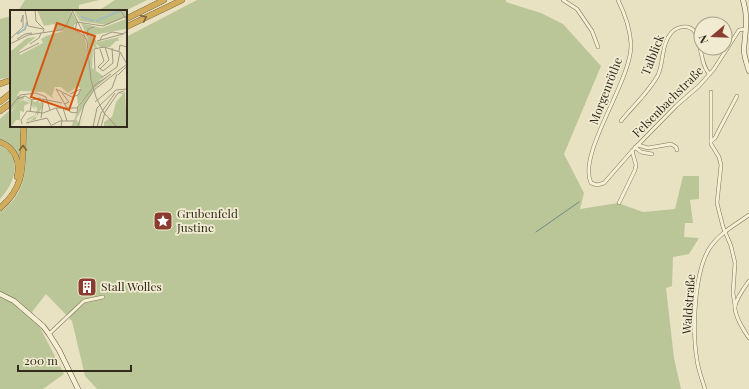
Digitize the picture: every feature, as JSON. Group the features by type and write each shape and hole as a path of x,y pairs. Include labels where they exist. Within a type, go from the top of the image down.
{"highway":[{"path":"127,18 164,0"},
{"path":"127,27 182,0"},
{"path":"0,84 10,80"},
{"path":"0,102 10,94"},
{"path":"0,111 10,104"},
{"path":"0,208 13,194 21,176 24,157 24,127"},
{"path":"0,142 8,146 12,151 16,157 18,168 18,174 13,187 0,203"}],"main road":[{"path":"743,0 747,11 748,28 744,50 749,71"},
{"path":"0,294 14,301 50,334 78,389"}],"street":[{"path":"562,0 577,9 592,31 598,47"},
{"name":"Morgenröthe","path":"597,185 591,183 588,176 592,153 603,122 624,77 631,45 627,22 618,0"},
{"name":"Talblick","path":"620,121 647,90 658,74 667,40 670,34 677,29 687,27 693,29 707,72 710,74"},
{"name":"Felsenbachstraße","path":"597,185 604,184 632,151 710,74 739,30 748,28"},
{"path":"711,92 711,144 719,157 721,165 717,203 735,263 733,293 735,306 739,321 749,338"},
{"path":"711,141 715,138 736,96"},
{"path":"637,146 648,148 671,144 676,147 677,150"},
{"path":"637,146 641,152 652,154"},
{"path":"619,203 635,170 636,165 632,151"},
{"name":"Waldstraße","path":"705,389 696,352 696,293 703,260 715,240 749,215"},
{"path":"735,306 741,292 749,281"},
{"path":"50,334 84,301 103,297"}],"green space":[{"path":"25,0 99,0 79,5 79,10 19,10"},
{"path":"115,0 147,0 127,10 100,10"},
{"path":"197,0 506,0 506,2 541,13 563,24 601,66 564,154 584,193 580,209 618,203 643,212 675,209 683,176 699,176 699,199 690,200 693,223 685,223 684,237 699,238 689,254 673,257 672,286 666,288 674,358 681,389 97,389 85,376 72,321 46,294 32,312 64,374 43,389 0,389 0,212 10,204 22,184 26,162 27,127 127,127 127,36"},
{"path":"10,16 10,76 7,78 0,79 0,19"},
{"path":"10,110 10,127 21,127 21,159 8,143 0,139 0,119"},
{"path":"0,146 8,151 13,157 15,171 13,179 0,199"}],"waterway":[{"path":"536,232 579,202"}],"place":[{"name":"Grubenfeld Justine","path":"163,221"},
{"name":"Stall Wolles","path":"87,287"}]}
